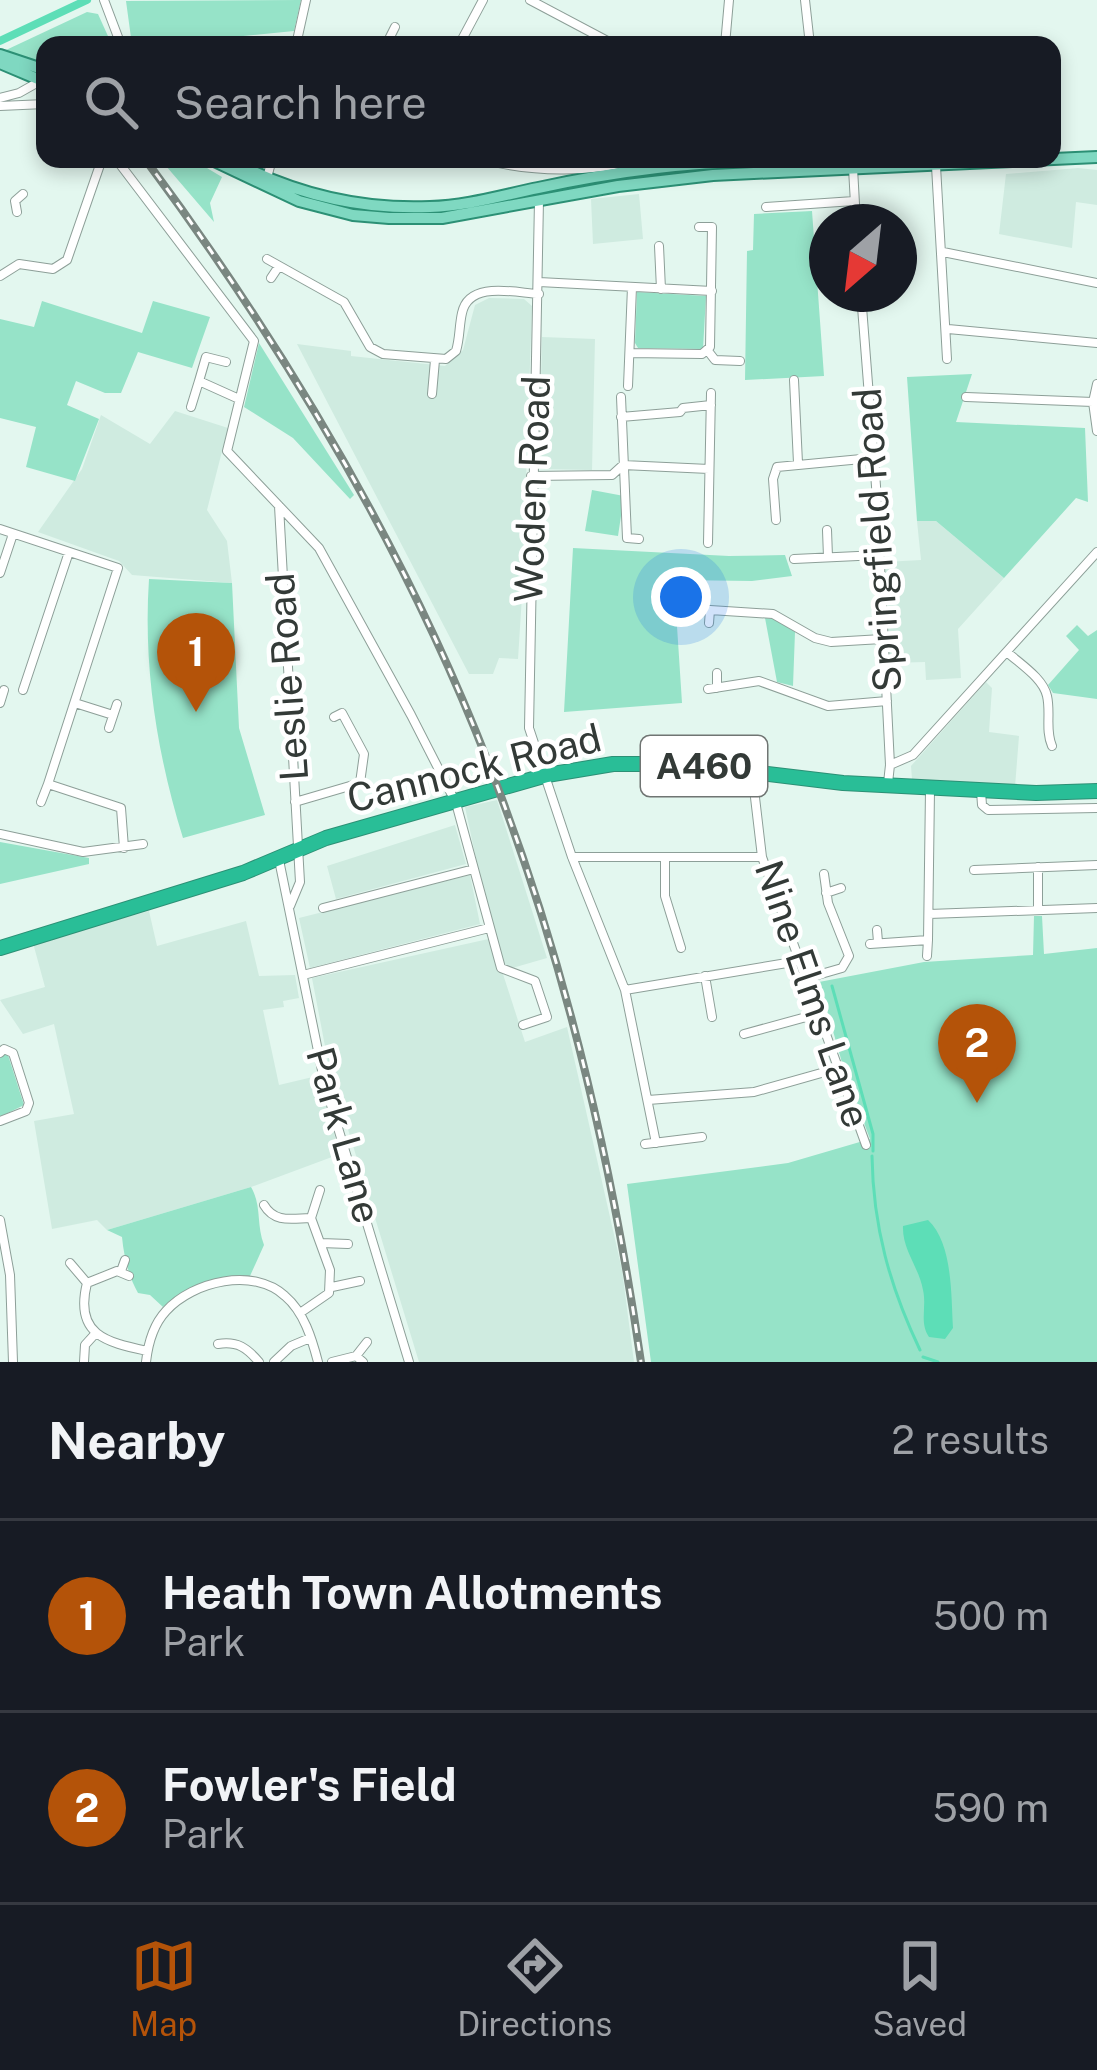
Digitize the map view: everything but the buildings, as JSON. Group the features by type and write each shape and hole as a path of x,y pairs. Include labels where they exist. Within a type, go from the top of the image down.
{"highway":[{"name":"Cannock Road","path":"0,948 122,914 298,850 547,775 646,763 888,786 1097,791"}],"main road":[{"path":"7,62 36,75"},
{"path":"1061,157 1093,155"},
{"path":"231,168 328,209 389,218 442,218 539,194 700,168"},
{"path":"242,168 265,183"}],"street":[{"path":"298,36 306,0"},
{"path":"464,36 483,0"},
{"path":"530,0 598,36"},
{"path":"725,36 729,0"},
{"path":"805,0 809,36"},
{"path":"105,2 118,36"},
{"path":"391,36 395,28"},
{"path":"1,105 36,83"},
{"path":"16,96 36,102"},
{"path":"1,105 36,104"},
{"path":"0,276 19,264 53,269 67,260 99,168"},
{"path":"123,168 254,341 227,451 314,542 329,565 456,803 501,968 535,981 547,1017 523,1025"},
{"path":"265,183 269,168"},
{"path":"551,168 581,168"},
{"path":"854,168 854,204"},
{"path":"936,168 947,358"},
{"name":"Woden Road","path":"539,194 529,728 572,857 625,990 648,1100 651,1143 702,1137"},
{"path":"0,196 18,202"},
{"path":"766,207 854,201"},
{"path":"699,227 712,226 707,351 715,360 740,361"},
{"path":"659,246 661,289"},
{"path":"943,252 1097,283"},
{"path":"267,259 344,302 370,347 383,354 446,359 456,351 462,313 474,296 488,291 539,294"},
{"path":"271,278 279,266"},
{"path":"539,282 712,291"},
{"path":"628,386 632,287"},
{"name":"Springfield Road","path":"862,312 887,701 888,786"},
{"path":"947,328 1097,343"},
{"path":"630,353 707,351"},
{"path":"191,407 206,357 226,362"},
{"path":"432,394 435,360"},
{"path":"794,380 799,463"},
{"path":"199,381 239,400"},
{"path":"1097,384 1093,402 1097,431"},
{"path":"708,543 711,393"},
{"path":"972,394 1093,402"},
{"path":"621,397 627,538 639,539"},
{"path":"621,417 711,405"},
{"path":"776,520 775,471 782,465 872,458"},
{"path":"531,476 611,476 622,464"},
{"path":"622,464 709,469"},
{"name":"Leslie Road","path":"279,504 298,850"},
{"path":"0,529 114,565 119,572 41,802"},
{"path":"827,530 828,557"},
{"path":"0,573 13,534"},
{"path":"23,690 69,552"},
{"path":"794,559 879,555"},
{"path":"890,765 913,755 1095,559"},
{"path":"709,623 710,610 772,614 815,638 882,639"},
{"path":"1007,652 1041,683 1047,696 1052,746"},
{"path":"717,673 713,688 759,681 828,706 887,701"},
{"path":"0,704 4,690"},
{"path":"75,703 113,716"},
{"path":"109,728 117,704"},
{"path":"295,802 360,783 364,754 342,713 334,717"},
{"name":"Nine Elms Lane","path":"752,772 762,857 866,1145"},
{"path":"48,784 121,808 124,848"},
{"path":"927,956 930,788"},
{"name":"Cannock Road","path":"981,791 982,805 988,809 1097,808"},
{"path":"0,834 83,852 143,844"},
{"name":"Park Lane","path":"290,906 300,881 298,850"},
{"path":"572,857 762,857"},
{"path":"664,857 665,896 681,949"},
{"name":"Park Lane","path":"279,859 325,1085 410,1362"},
{"path":"974,870 1097,865"},
{"path":"1038,867 1038,910"},
{"path":"323,908 474,869"},
{"path":"807,978 842,968 849,956 824,874"},
{"path":"826,892 841,888"},
{"path":"928,914 1097,908"},
{"path":"303,975 489,928"},
{"path":"877,930 874,943 928,940"},
{"path":"625,990 799,961"},
{"path":"705,976 705,1006 712,1017"},
{"path":"744,1034 821,1013"},
{"path":"756,1031 759,1042"},
{"path":"0,1053 8,1049 13,1053 28,1102 21,1114 0,1121"},
{"path":"648,1100 754,1091 839,1068"},
{"path":"300,1313 325,1299 332,1287 311,1218 319,1193 330,1201"},
{"path":"265,1214 286,1220 311,1218"},
{"path":"0,1220 10,1275 13,1362"},
{"path":"321,1243 345,1241"},
{"path":"87,1283 125,1274 125,1260"},
{"path":"70,1262 87,1283 87,1321 95,1334 112,1343 147,1356 164,1312 208,1285 258,1281 284,1294 300,1313 318,1362"},
{"path":"332,1287 360,1280"},
{"path":"84,1362 85,1345 95,1334"},
{"path":"274,1362 310,1338"},
{"path":"332,1362 359,1359 367,1342"},
{"path":"218,1344 244,1346 260,1362"}],"shaded area":[{"path":"301,0 294,31 244,36 131,36 126,1"},
{"path":"87,12 98,14 108,36 36,36 36,61 6,50"},
{"path":"168,168 207,168 222,177 210,203 214,222"},
{"path":"1097,170 1097,205 1076,202 1072,248 999,234 1006,174"},
{"path":"639,194 643,239 593,244 591,199"},
{"path":"809,211 809,312 819,312 824,376 745,380 747,251 753,250 754,214"},
{"path":"637,292 706,296 703,349 638,348"},
{"path":"489,298 524,299 532,306 522,596 518,659 499,658 493,674 469,674 297,344 351,351 351,356 445,366 463,350 475,305"},
{"path":"42,301 142,333 153,301 210,317 192,368 138,352 121,393 105,393 76,381 67,405 99,419 75,481 26,467 36,427 0,418 0,319 34,327"},
{"path":"542,337 595,339 592,470 539,469"},
{"path":"259,343 354,495 350,499 293,438 244,407"},
{"path":"972,374 956,422 1085,428 1088,502 1076,498 1004,578 936,521 917,521 907,377"},
{"path":"175,411 228,428 207,510 227,541 232,583 132,575 119,561 38,532 82,469 101,415 150,444"},
{"path":"592,490 624,496 618,536 585,531"},
{"path":"917,521 936,521 1004,578 958,629 961,678 926,680 925,662 890,663 884,562 921,560"},
{"path":"573,548 785,555 792,576 752,581 674,580 682,703 564,712"},
{"path":"149,579 232,583 239,728 265,815 183,838 154,710"},
{"path":"765,618 795,632 793,686 777,682"},
{"path":"1077,625 1088,636 1097,630 1097,699 1053,693 1048,685 1079,650 1066,636"},
{"path":"986,682 992,688 989,732 1019,736 1015,787 912,779 911,766"},
{"path":"497,800 547,958 502,971 525,1042 567,1027 622,1270 634,1362 419,1362 329,1067 312,978 493,938 465,807"},
{"path":"455,825 466,864 336,899 327,866"},
{"path":"0,842 89,858 89,864 0,884"},
{"path":"470,875 480,924 310,968 299,918"},
{"path":"149,911 157,946 246,921 259,976 295,975 299,998 283,1001 284,1007 263,1010 279,1085 317,1076 340,1154 251,1187 107,1230 97,1220 52,1229 34,1121 74,1114 54,1024 23,1034 0,1000 45,987 33,943"},
{"path":"1034,916 1042,916 1044,954 1097,948 1097,1362 651,1362 627,1184 788,1163 870,1139 819,982 924,962 1033,955"},
{"path":"4,1054 24,1105 0,1117 0,1058"},
{"path":"251,1187 264,1245 250,1276 204,1284 163,1307 150,1295 138,1293 122,1237 107,1230"},
{"path":"928,1220 942,1242 949,1271 953,1328 945,1339 929,1337 926,1331 923,1290 903,1235 903,1226"}],"waterway":[{"path":"0,41 87,0"},
{"path":"832,986 873,1134 873,1151"},
{"path":"872,1156 885,1256 920,1350"},
{"path":"923,1357 938,1362"}],"railway":[{"path":"152,168 250,309 346,466 431,630 468,714 526,868 587,1077 641,1362"}],"place":[{"name":"Heath Town Allotments","path":"196,712"},
{"name":"Fowler's Field","path":"977,1103"}]}
